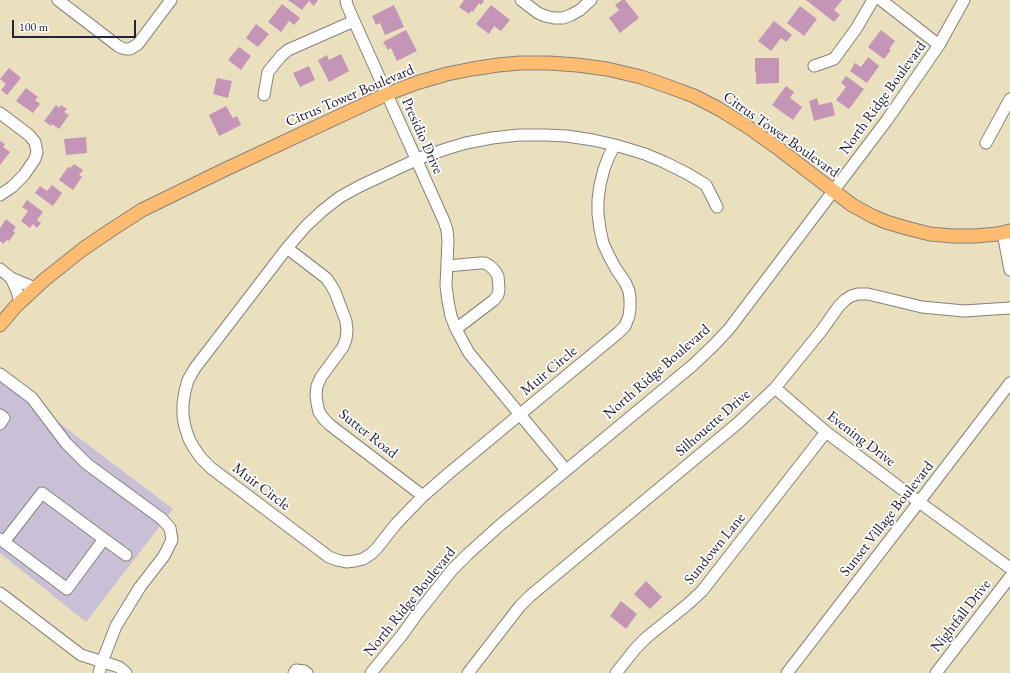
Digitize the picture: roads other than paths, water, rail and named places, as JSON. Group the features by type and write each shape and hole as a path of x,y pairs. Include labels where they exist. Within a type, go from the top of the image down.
{"main road":[{"name":"Citrus Tower Boulevard","path":"0,324 44,280 83,249 142,210 231,166 387,94 416,83 447,74 498,65 549,63 577,65 607,69 641,77 694,96 719,109 779,149 852,205 886,222 910,230 952,236 975,236 1006,232"}],"street":[{"path":"58,0 118,46 126,49 130,49 138,44 171,0"},
{"name":"Presidio Drive","path":"346,0 444,221 448,241 446,286 448,301 451,316 461,340 469,353 566,470"},
{"path":"521,0 538,13 554,18 562,18 571,15 592,0"},
{"path":"814,66 834,59 856,29 873,0"},
{"path":"881,0 939,45"},
{"name":"North Ridge Boulevard","path":"378,671 417,614 452,570 468,554 499,526 693,365 729,329 887,120 939,45 964,0"},
{"path":"264,95 268,72 288,50 354,21"},
{"path":"986,144 1010,99"},
{"path":"0,113 29,135 35,142 37,152 35,159 24,174 12,187 0,195"},
{"name":"Muir Circle","path":"615,145 604,169 600,185 598,214 602,236 609,256 624,282 630,299 629,316 624,326 618,333 423,496 396,524 371,554 363,559 346,562 329,557 211,468 200,458 189,438 183,416 185,391 188,380 194,368 287,248 306,226 340,197 360,186 417,160 466,143 519,135 567,136 615,145 645,154 664,162 706,185 717,207"},
{"path":"1006,232 1010,270"},
{"name":"Sutter Road","path":"287,248 326,278 331,284 346,321 346,339 343,347 321,377 317,386 316,395 319,412 330,425 423,496"},
{"path":"447,266 480,262 490,266 495,270 498,276 498,295 494,300 456,329"},
{"path":"0,269 11,278 35,288"},
{"path":"11,278 17,291 20,303"},
{"name":"Silhouette Drive","path":"468,673 520,606 530,596 738,423 775,388 845,300 858,294 868,294 922,307 964,310 1010,308"},
{"path":"0,374 32,398 66,443 87,464 162,519 170,528 172,540 164,556 140,587 116,626 98,673"},
{"name":"Sunset Village Boulevard","path":"787,673 1010,383"},
{"name":"Evening Drive","path":"775,388 826,432 1010,568"},
{"path":"0,415 4,418 0,424"},
{"name":"Sundown Lane","path":"616,673 647,637 702,591 826,432"},
{"path":"104,539 67,589 2,540 42,493 104,539 126,556"},
{"name":"Nightfall Drive","path":"936,673 1010,577"},
{"path":"0,593 82,654 118,667 126,673"},
{"path":"294,673 296,670 307,673"}]}
